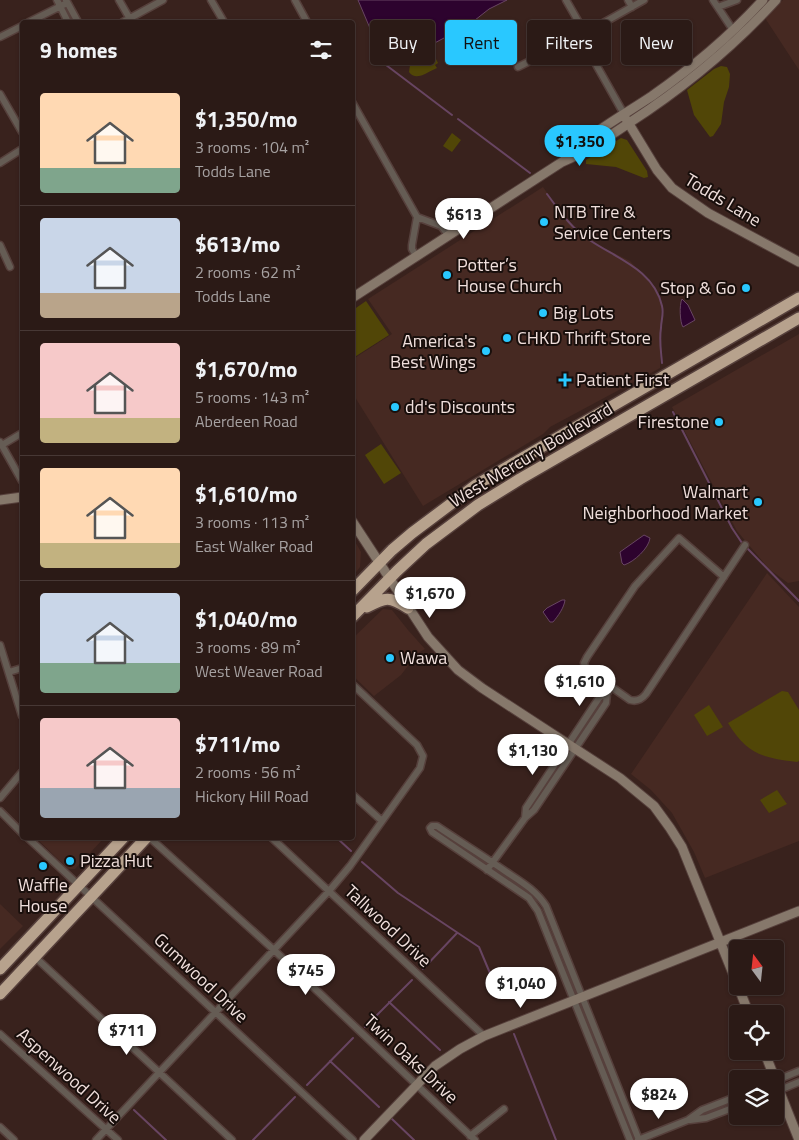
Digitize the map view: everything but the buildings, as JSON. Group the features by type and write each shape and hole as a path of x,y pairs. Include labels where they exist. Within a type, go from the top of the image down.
{"highway":[{"name":"West Mercury Boulevard","path":"355,588 426,520 476,485 799,298"},
{"name":"West Mercury Boulevard","path":"355,614 389,578 440,533 504,488 799,318"},
{"path":"355,614 387,598 408,608"},
{"path":"0,969 121,840"},
{"path":"0,994 144,840"}],"main road":[{"path":"562,162 578,146 677,78 733,30 763,0"},
{"path":"355,296 562,162 584,153 665,99 708,66 746,32 776,0"},
{"name":"Todds Lane","path":"624,114 628,124 657,170 672,188 708,213 799,262"},
{"path":"0,500 20,497"},
{"path":"355,526 434,645 458,670 482,688 633,787 654,806 685,854 729,964"},
{"path":"364,1140 436,1066 460,1049 484,1036 799,911"},
{"path":"784,1107 799,1140"}],"street":[{"path":"119,0 127,20"},
{"path":"129,20 163,0"},
{"path":"211,0 223,20"},
{"path":"295,0 306,20"},
{"path":"566,0 576,20"},
{"path":"628,0 632,7"},
{"path":"609,20 644,0"},
{"path":"713,0 733,30"},
{"path":"718,7 737,0"},
{"path":"32,20 58,3 66,1 77,20"},
{"path":"58,3 67,20"},
{"path":"0,38 20,27"},
{"path":"518,67 527,63"},
{"path":"599,65 624,114"},
{"path":"0,94 20,129"},
{"path":"355,107 417,217 412,245 412,249 417,257"},
{"path":"0,162 20,150"},
{"path":"417,217 441,226 449,236"},
{"path":"0,245 10,267"},
{"path":"20,434 1,444 20,477"},
{"path":"724,577 679,538 631,592 586,658 584,665 587,670 632,700 643,698 724,577 745,545"},
{"path":"0,645 20,709"},
{"path":"9,672 20,669"},
{"path":"96,1140 329,891 350,866 420,768 422,756 418,745 355,687"},
{"path":"525,818 526,808 568,744 599,698 607,694 612,687"},
{"path":"487,870 525,818 534,810 576,749 606,703 607,694"},
{"path":"0,798 20,774"},
{"path":"355,797 382,822"},
{"path":"0,812 20,831"},
{"path":"630,1140 578,1000 546,906 541,898 493,862 437,826 431,827 432,832 534,904 538,910 578,1000 639,1140 688,1120 702,1110 729,1100"},
{"name":"Gumwood Drive","path":"30,840 353,1140"},
{"name":"Twin Oaks Drive","path":"152,840 274,950 473,1138"},
{"name":"Tallwood Drive","path":"274,840 484,1036"},
{"path":"35,956 232,1140"},
{"name":"Aspenwood Drive","path":"0,1034 118,1140"},
{"path":"784,1077 799,1071"},
{"path":"784,1088 799,1082"},
{"path":"473,1138 504,1109"},
{"path":"688,1120 706,1118 729,1109"},
{"path":"0,1127 14,1140"}],"shaded area":[{"path":"358,0 507,0 489,9 475,20 445,20 445,37 435,43 435,20 370,20 370,28"},
{"path":"783,0 799,0 799,70 765,18"},
{"path":"410,65 435,65 437,68 418,76 412,75 409,72"},
{"path":"721,66 727,67 730,74 729,87 724,102 721,124 713,136 710,137 694,115 687,90 714,69"},
{"path":"452,133 461,140 452,152 443,146"},
{"path":"621,138 627,140 647,171 648,177 644,178 616,167 586,164 586,160"},
{"path":"543,187 562,214 579,232 630,261 653,285 661,301 660,368 550,427 543,434 423,506 355,397 355,358 392,334 368,299"},
{"path":"682,299 688,305 695,320 683,327 680,314"},
{"path":"366,301 389,335 355,357 355,309"},
{"path":"799,334 799,581 788,583 769,569 737,531 672,407"},
{"path":"381,444 401,473 384,484 365,455"},
{"path":"644,535 650,538 647,546 636,558 624,565 620,552"},
{"path":"355,542 361,552 360,567 355,573"},
{"path":"767,573 799,607 799,841 705,878 694,852 672,813 651,790 631,774"},
{"path":"565,600 559,615 553,622 550,622 543,612"},
{"path":"383,609 392,610 425,649 418,653 401,675 374,696 355,678 355,636"},
{"path":"782,691 788,692 799,710 799,761 797,762 774,759 756,753 742,742 728,723"},
{"path":"709,705 723,727 707,736 694,715"},
{"path":"777,790 787,804 769,813 760,800"},
{"path":"38,840 102,840 75,869 68,869"},
{"path":"0,904 23,926 0,949"}],"waterway":[{"path":"386,65 452,115"},
{"path":"458,119 530,173"},
{"path":"547,194 576,229 599,246 632,266 651,283 658,293 663,309 660,337 662,363"},
{"path":"673,412 732,528 742,543"},
{"path":"748,549 799,601"},
{"path":"339,840 351,851"},
{"path":"362,862 398,893 479,947 500,997"},
{"path":"423,969 457,933"},
{"path":"365,1027 412,980"},
{"path":"389,1002 440,1050"},
{"path":"514,1034 556,1140"},
{"path":"307,1085 353,1038"},
{"path":"330,1061 379,1107"},
{"path":"253,1140 295,1097"},
{"path":"134,1110 166,1140"},
{"path":"392,1119 414,1140"}],"place":[{"name":"NTB Tire & Service Centers","path":"544,222"},
{"name":"Potter’s House Church","path":"447,275"},
{"name":"Stop & Go","path":"746,288"},
{"name":"Big Lots","path":"543,313"},
{"name":"CHKD Thrift Store","path":"507,338"},
{"name":"America's Best Wings","path":"486,351"},
{"name":"Patient First","path":"565,380"},
{"name":"dd's Discounts","path":"395,407"},
{"name":"Firestone","path":"719,422"},
{"name":"Walmart Neighborhood Market","path":"758,502"},
{"name":"Wawa","path":"390,658"},
{"name":"Pizza Hut","path":"70,861"},
{"name":"Waffle House","path":"43,866"}]}
